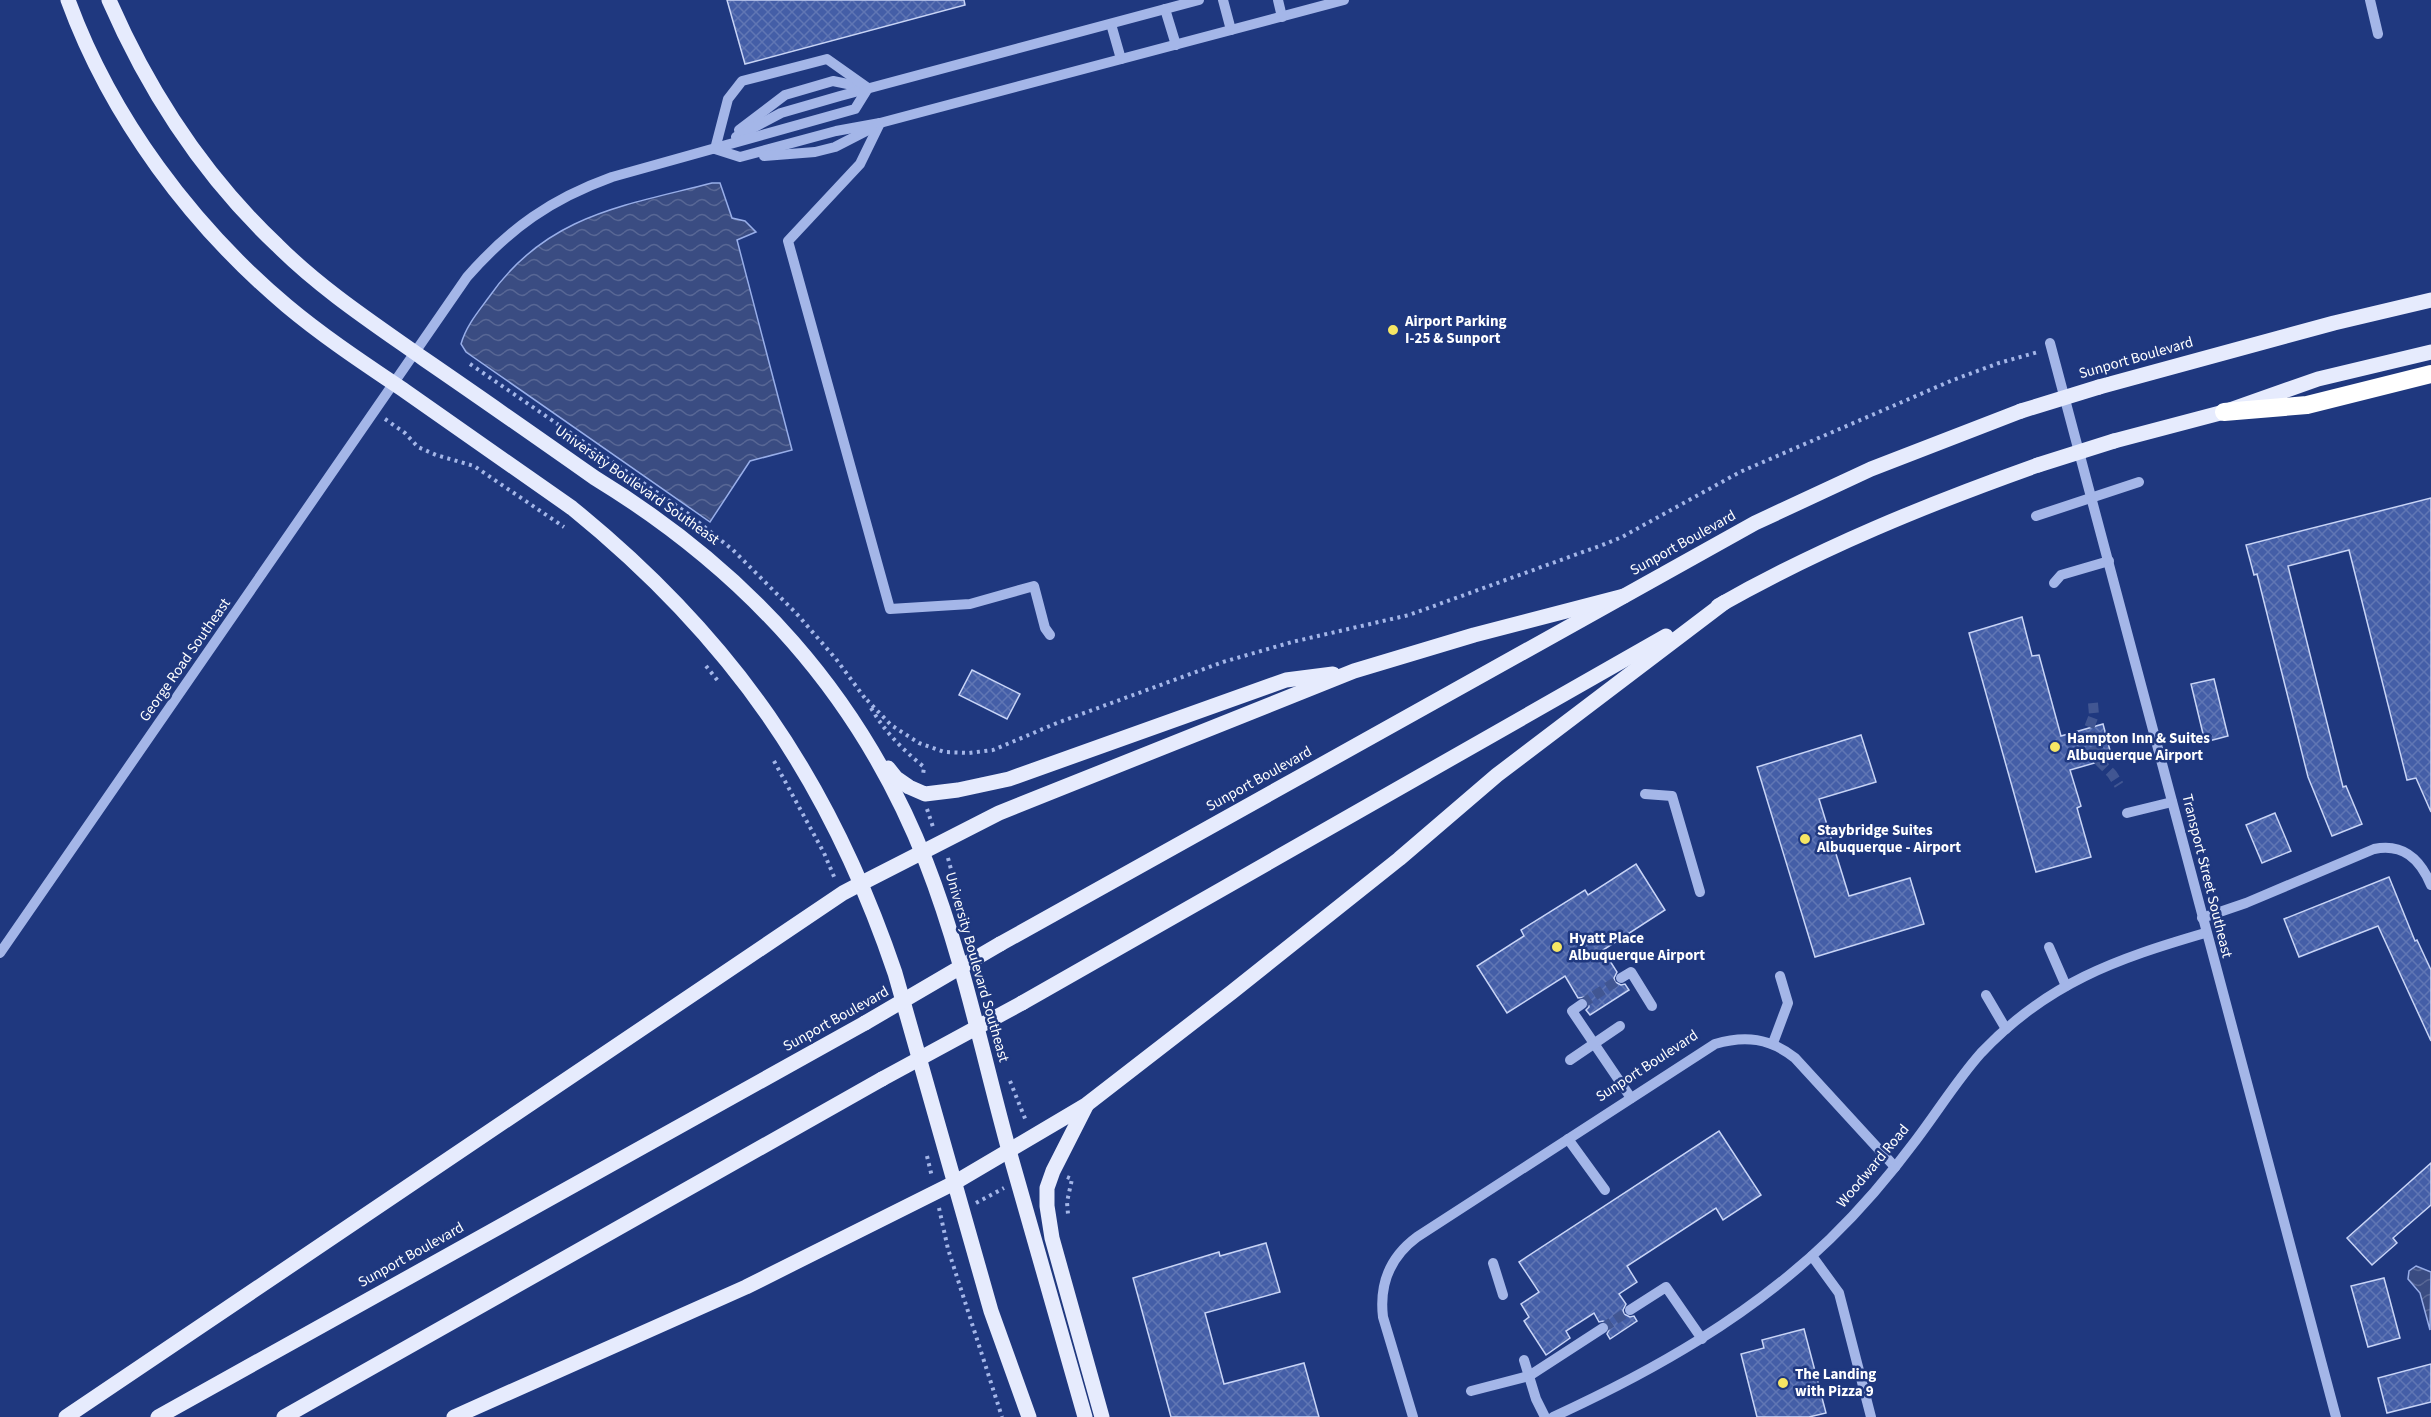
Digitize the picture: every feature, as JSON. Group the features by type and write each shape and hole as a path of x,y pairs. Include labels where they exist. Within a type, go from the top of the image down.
{"highway":[{"path":"2223,412 2307,405 2431,374"}],"main road":[{"path":"68,0 109,88 132,127 184,200 237,259 288,306 394,384 572,508 632,559 680,606 731,664 790,746 830,816 862,883 894,973 991,1311 1029,1417"},
{"name":"University Boulevard Southeast","path":"109,0 142,70 164,107 213,177 244,212 312,277 415,353 645,510 713,561 782,628 814,665 866,740 909,820 956,949 1009,1150 1085,1417"},
{"name":"Sunport Boulevard","path":"158,1417 1755,523 1812,495 1930,444 2021,411 2099,387 2334,323 2431,300"},
{"path":"284,1417 882,1079 1022,1003 1725,602 1784,571 1885,524 1968,490 2038,465 2114,441 2223,412 2318,379 2431,352"},
{"path":"66,1417 833,900 862,883 999,813 1354,671 1474,635 1624,596"},
{"path":"454,1417 746,1287 954,1183 1086,1105 1400,859 1497,775 1725,602"},
{"path":"866,740 896,778 909,787 926,794 958,790 1009,779 1286,680 1354,671"},
{"path":"1086,1105 1053,1171 1047,1188 1047,1206 1052,1238 1102,1417"}],"street":[{"path":"715,149 781,113 1199,0"},
{"path":"1222,0 1231,30"},
{"path":"1278,0 1282,17"},
{"path":"2370,0 2378,34"},
{"path":"740,157 836,131 880,123 1339,1"},
{"path":"1165,9 1176,45"},
{"path":"1111,24 1121,59"},
{"path":"715,149 728,99 742,81 827,59 868,88"},
{"path":"715,149 785,95 833,81 868,88"},
{"path":"715,149 855,110 868,88"},
{"path":"715,149 740,157 815,152 835,147 880,123"},
{"path":"880,123 860,164 788,241 890,609 970,604 1034,586 1050,635"},
{"name":"George Road Southeast","path":"0,953 480,262 509,234 533,215 558,200 603,180 715,149"},
{"name":"Transport Street Southeast","path":"2051,346 2205,933 2336,1417"},
{"path":"2036,516 2139,482"},
{"path":"2054,583 2061,575 2109,561"},
{"path":"1645,794 1672,796 1700,892"},
{"path":"2127,813 2172,802"},
{"path":"2202,918 2267,894 2374,849 2388,846 2413,856 2431,885"},
{"name":"Woodward Road","path":"1553,1417 1651,1369 1702,1339 1752,1305 1812,1256 1862,1206 1895,1167 1960,1079 2006,1029 2066,986 2110,963 2138,952 2205,933"},
{"path":"2049,947 2066,986"},
{"path":"1621,978 1631,972 1652,1006"},
{"path":"1773,1043 1788,1003 1780,976"},
{"path":"1986,995 2006,1029"},
{"path":"1582,1004 1572,1011 1630,1098"},
{"path":"1570,1060 1620,1026"},
{"name":"Sunport Boulevard","path":"1413,1417 1383,1317 1382,1292 1390,1267 1397,1256 1417,1237 1715,1044 1744,1038 1773,1043 1795,1058 1895,1167"},
{"path":"1568,1139 1605,1190"},
{"path":"1812,1256 1839,1293 1871,1417"},
{"path":"1493,1263 1503,1295"},
{"path":"1630,1310 1666,1287 1702,1339"},
{"path":"1471,1391 1529,1376 1603,1328"},
{"path":"1524,1360 1545,1417"}],"path":[{"path":"867,700 891,725 919,743 944,752 969,753 993,750 1057,723 1223,662 1292,642 1419,612 1605,544 1639,528 1740,472 1953,380 2051,346"},
{"path":"375,413 405,433 418,447 474,466 569,530"},
{"path":"704,664 722,687"},
{"path":"772,756 824,853 834,878"},
{"path":"972,1205 1009,1185"},
{"path":"944,1226 948,1249 1002,1417"}],"water":[{"path":"712,183 720,183 732,218 745,221 756,232 737,240 792,450 750,461 710,522 466,352 461,344 473,319 511,270 535,248 561,231 617,208"},
{"path":"2416,1266 2431,1272 2430,1330 2420,1293 2408,1279 2409,1271"}],"building":[{"path":"727,0 964,0 965,5 745,64"},
{"path":"2431,498 2431,812 2416,778 2407,780 2349,550 2288,566 2343,787 2346,786 2362,824 2332,836 2308,777 2257,574 2254,575 2246,545"},
{"name":"Hampton Inn & Suites Albuquerque Airport","path":"2022,617 2032,656 2039,655 2061,736 2103,724 2112,758 2070,770 2081,806 2077,808 2091,857 2036,872 1969,633"},
{"path":"972,670 1020,694 1007,719 959,695"},
{"path":"2214,679 2228,736 2205,742 2191,684"},
{"name":"Staybridge Suites Albuquerque - Airport","path":"1861,735 1876,782 1819,799 1849,896 1910,878 1924,924 1815,957 1757,767"},
{"path":"2275,813 2291,851 2262,863 2246,825"},
{"name":"Hyatt Place Albuquerque Airport","path":"1636,864 1665,910 1603,950 1617,972 1615,982 1625,984 1629,990 1590,1015 1586,1010 1589,1007 1588,1000 1585,997 1578,998 1565,976 1507,1013 1477,966 1524,936 1521,930 1585,890 1588,895"},
{"path":"2389,877 2415,941 2417,940 2431,970 2431,1041 2378,926 2299,957 2284,919"},
{"path":"1719,1131 1761,1195 1723,1220 1716,1208 1627,1266 1637,1282 1619,1294 1626,1304 1624,1314 1634,1316 1637,1321 1610,1339 1607,1334 1610,1328 1609,1323 1599,1322 1594,1313 1566,1331 1570,1338 1546,1355 1524,1321 1529,1317 1521,1304 1539,1292 1519,1262"},
{"path":"2431,1163 2431,1205 2393,1238 2397,1243 2372,1265 2347,1238"},
{"path":"1266,1243 1280,1292 1205,1313 1224,1384 1304,1363 1319,1417 1171,1417 1133,1278 1219,1252 1220,1256"},
{"path":"2384,1278 2400,1338 2368,1347 2351,1286"},
{"name":"The Landing with Pizza 9","path":"1804,1329 1826,1413 1809,1417 1757,1417 1741,1354 1764,1348 1762,1340"},
{"path":"2431,1364 2431,1402 2387,1413 2378,1378"}],"tunnel":[{"path":"2093,703 2094,715 2089,728 2099,761 2119,785"},
{"path":"1582,1004 1621,978"},
{"path":"1603,1328 1630,1310"}],"place":[{"name":"Airport Parking I-25 & Sunport","path":"1393,330"},
{"name":"Hampton Inn & Suites Albuquerque Airport","path":"2055,747"},
{"name":"Staybridge Suites Albuquerque - Airport","path":"1805,839"},
{"name":"Hyatt Place Albuquerque Airport","path":"1557,947"},
{"name":"The Landing with Pizza 9","path":"1783,1383"}]}
